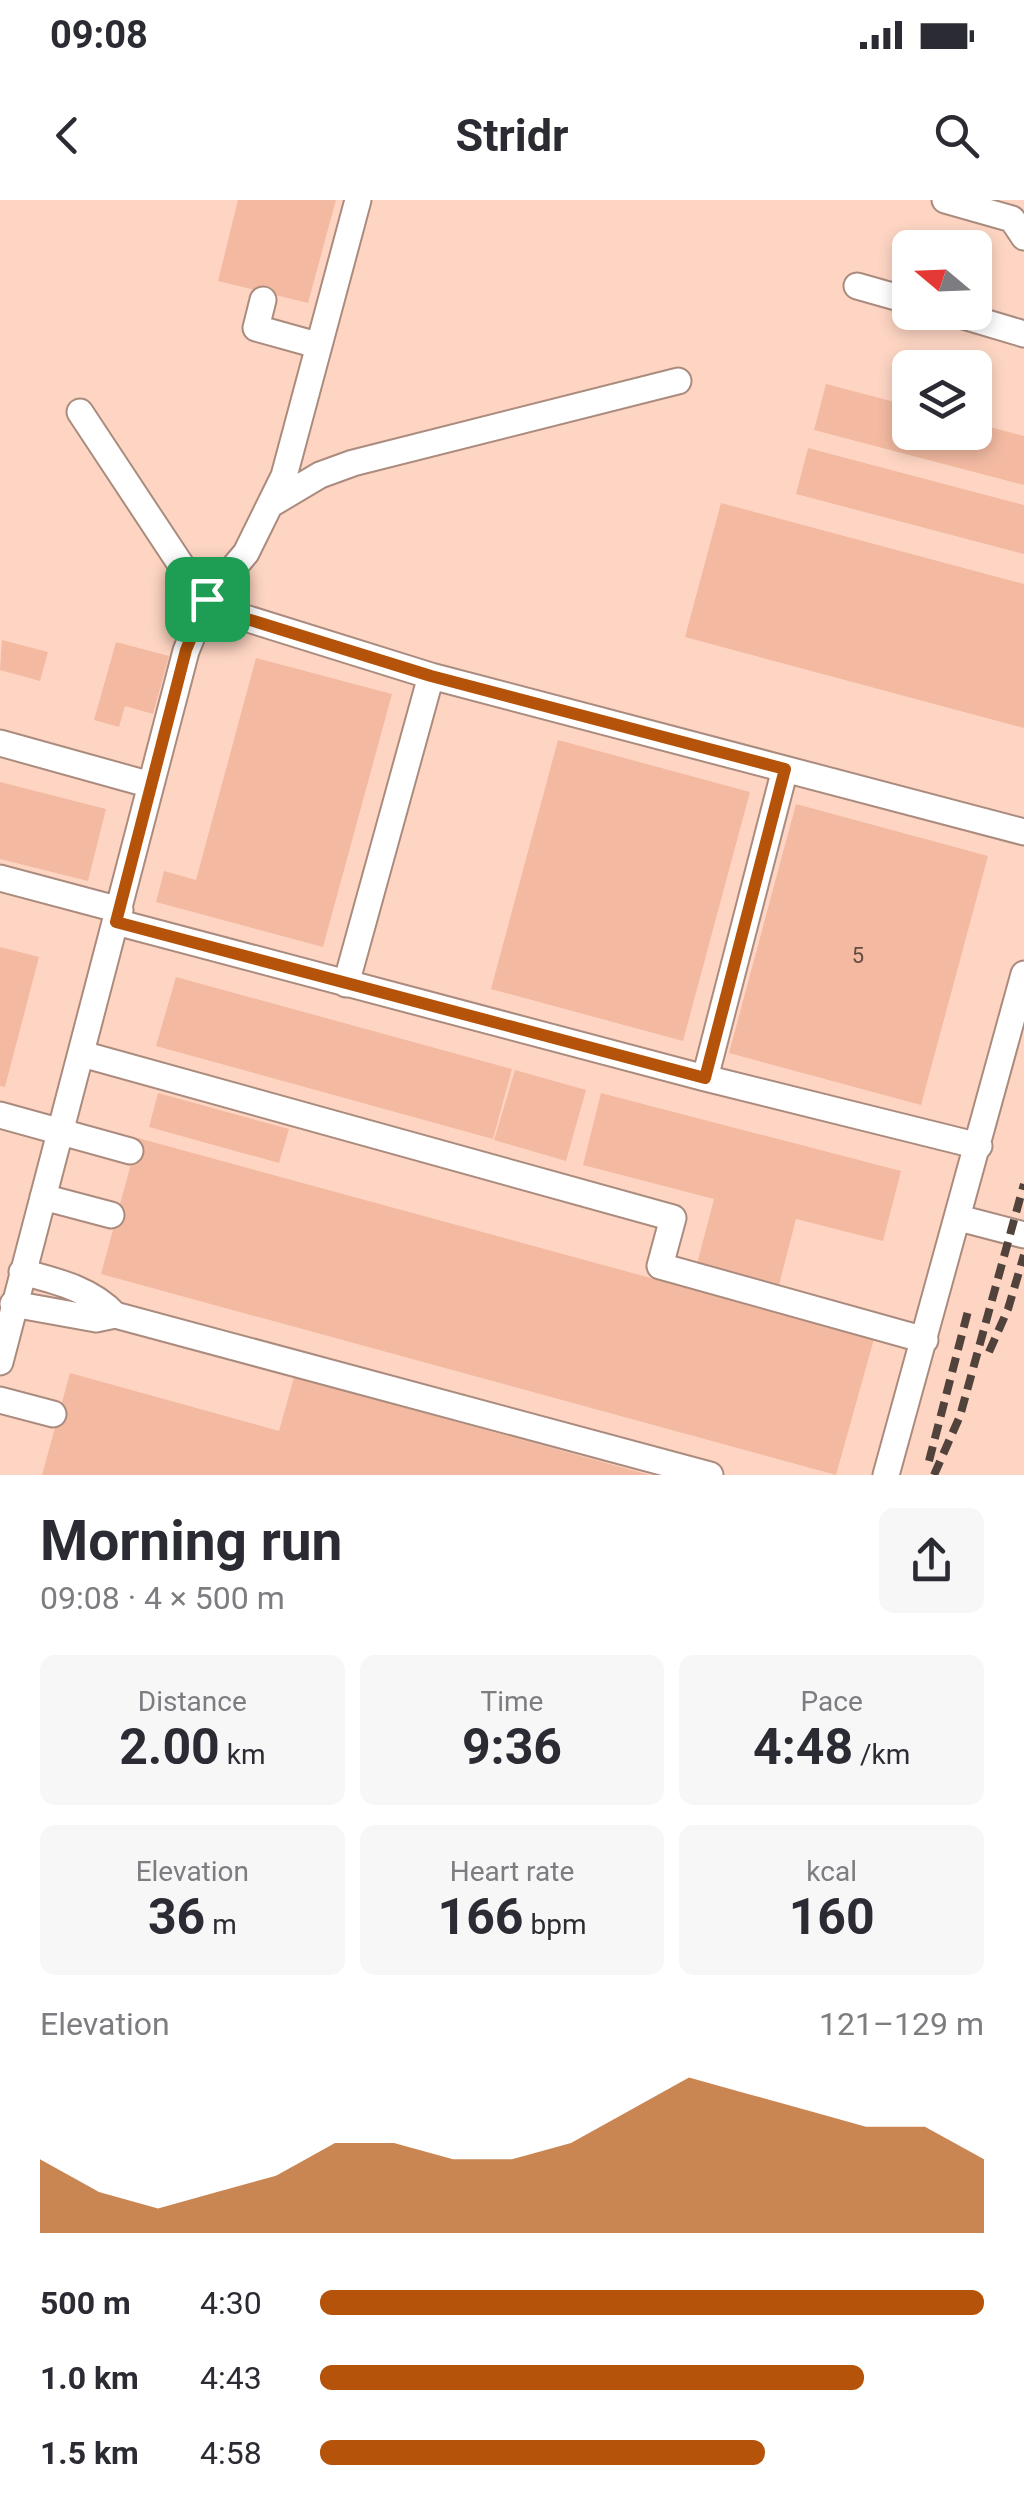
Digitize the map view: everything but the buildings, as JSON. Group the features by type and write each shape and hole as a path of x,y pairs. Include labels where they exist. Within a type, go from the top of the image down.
{"lane":[{"path":"0,1362 186,650 207,599 246,554 284,476 358,200"},
{"path":"945,200 1012,219 1024,237"},
{"path":"857,286 892,296"},
{"path":"263,300 256,328 317,345"},
{"path":"992,324 1024,334"},
{"path":"273,502 320,475 353,463 678,382"},
{"path":"80,412 186,574 207,599 244,618 431,676 1024,832"},
{"path":"346,984 431,676"},
{"path":"0,742 151,785"},
{"path":"705,1078 785,769"},
{"path":"0,878 346,984 979,1146"},
{"path":"886,1475 1024,974"},
{"path":"82,1054 674,1218 660,1266 925,1340"},
{"path":"0,1114 130,1151"},
{"path":"43,1197 111,1215"},
{"path":"959,1218 1024,1235"},
{"path":"22,1272 100,1298 115,1315"},
{"path":"13,1304 96,1319 115,1315 710,1475"},
{"path":"0,1400 53,1414"}],"shaded area":[{"path":"0,200 1024,200 1024,1475 0,1475"}],"railway":[{"path":"934,1475 960,1416 1024,1184"},
{"path":"989,1352 1008,1309 1024,1255"},
{"path":"929,1461 968,1311"}],"route":[{"path":"207,599 244,618 431,676 785,769 705,1078 116,922 186,650 207,599"}]}
